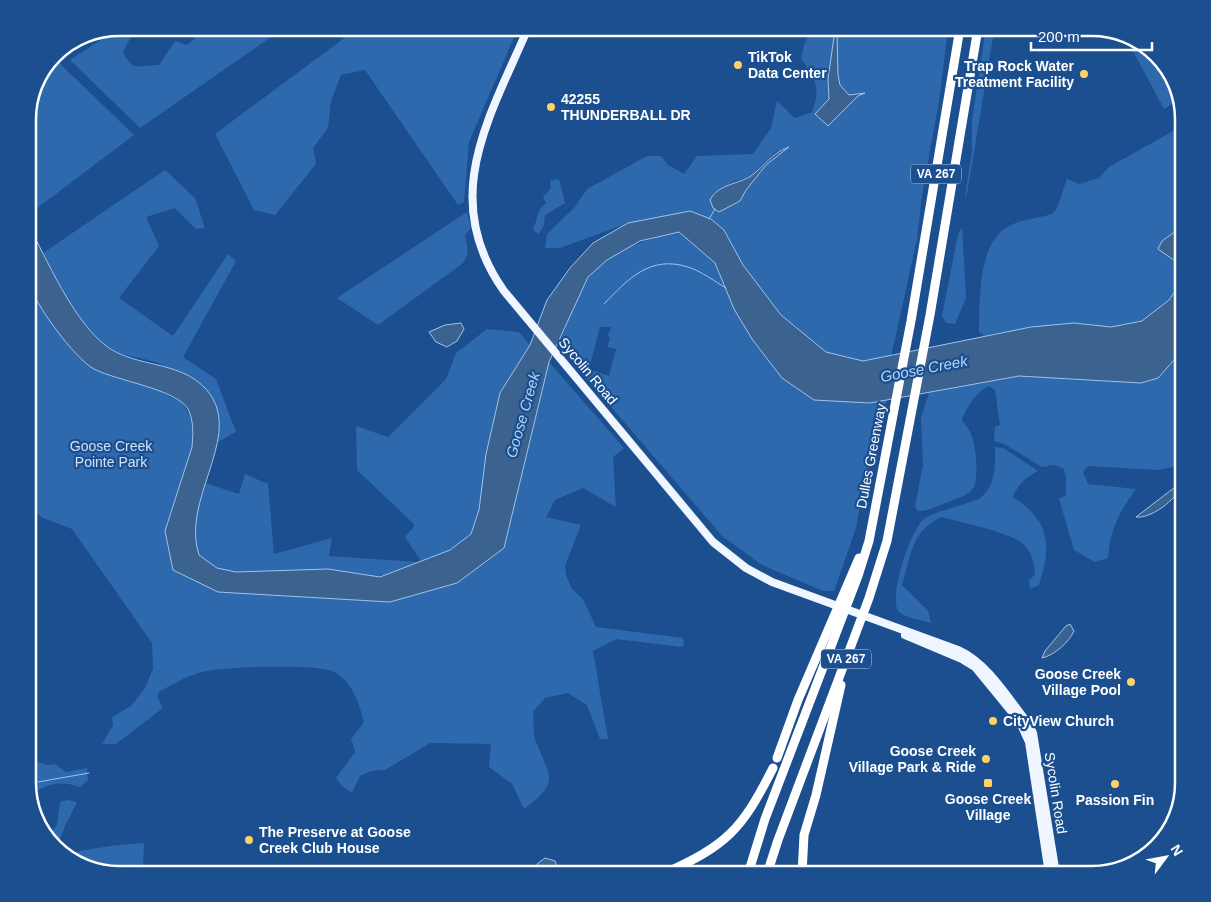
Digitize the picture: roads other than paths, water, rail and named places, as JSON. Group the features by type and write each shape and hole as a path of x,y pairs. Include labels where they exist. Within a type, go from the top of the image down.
{"highway":[{"name":"Dulles Greenway","path":"751,866 765,820 858,576 869,541 911,321 959,36"},
{"name":"VA 267","path":"770,866 882,560 908,438 977,36"},
{"path":"775,758 781,748 798,700 860,556 873,518"},
{"path":"802,866 802,848 850,648"},
{"path":"681,866 698,858 724,841 745,818 768,779 772,767"},
{"path":"810,817 811,799"}],"main road":[{"name":"Sycolin Road","path":"525,36 480,141 472,188 475,227 487,262 498,282 713,542 727,555 772,582 941,644 970,657 984,670 1030,726 1038,750 1055,866"},
{"name":"Sycolin Road","path":"878,622 914,640 969,663 1020,722 1029,742 1047,866"}],"water":[{"path":"837,36 840,85 849,95 865,93 858,96 828,126 815,114 829,99 828,79 834,37"},
{"path":"789,147 766,165 746,190 740,201 719,212 713,208 710,200 718,191 723,187 751,176 773,156"},
{"name":"Goose Creek","path":"690,211 711,219 724,230 743,265 781,315 826,352 863,361 1031,327 1074,323 1111,327 1142,321 1169,300 1175,291 1175,359 1158,378 1141,383 1019,376 870,403 814,400 782,378 752,339 734,309 715,263 679,232 640,241 607,260 588,277 549,362 504,548 457,583 390,602 218,592 173,570 165,531 192,447 193,432 188,409 171,396 94,369 76,354 56,330 36,299 36,240 52,272 82,321 105,345 117,353 189,376 212,397 218,414 219,433 197,514 195,535 199,555 217,568 236,572 328,569 380,577 450,550 471,534 479,510 486,454 500,393 530,345 547,300 570,268 593,243 628,223"},
{"path":"1175,232 1175,261 1158,249 1162,241"},
{"path":"461,323 464,329 457,341 447,347 436,342 429,332 445,325"},
{"path":"1175,487 1175,496 1156,512 1136,517"},
{"path":"1070,624 1074,631 1069,639 1057,651 1042,658 1045,651 1066,626"},
{"path":"545,858 555,861 557,866 538,866 537,864"}],"waterway":[{"path":"709,219 715,209"},
{"path":"604,304 631,278 651,267 662,264 688,267 726,288"},
{"path":"38,782 89,773"}],"place":[{"name":"TikTok Data Center","path":"738,65"},
{"name":"Trap Rock Water Treatment Facility","path":"1084,74"},
{"name":"42255 THUNDERBALL DR","path":"551,107"},
{"name":"Goose Creek Village Pool","path":"1131,682"},
{"name":"CityView Church","path":"993,721"},
{"name":"Goose Creek Village Park & Ride","path":"986,759"},
{"name":"Goose Creek Village","path":"988,783"},
{"name":"Passion Fin","path":"1115,784"},
{"name":"The Preserve at Goose Creek Club House","path":"249,840"}],"park label":[{"name":"Goose Creek Pointe Park","path":"111,454"}]}
